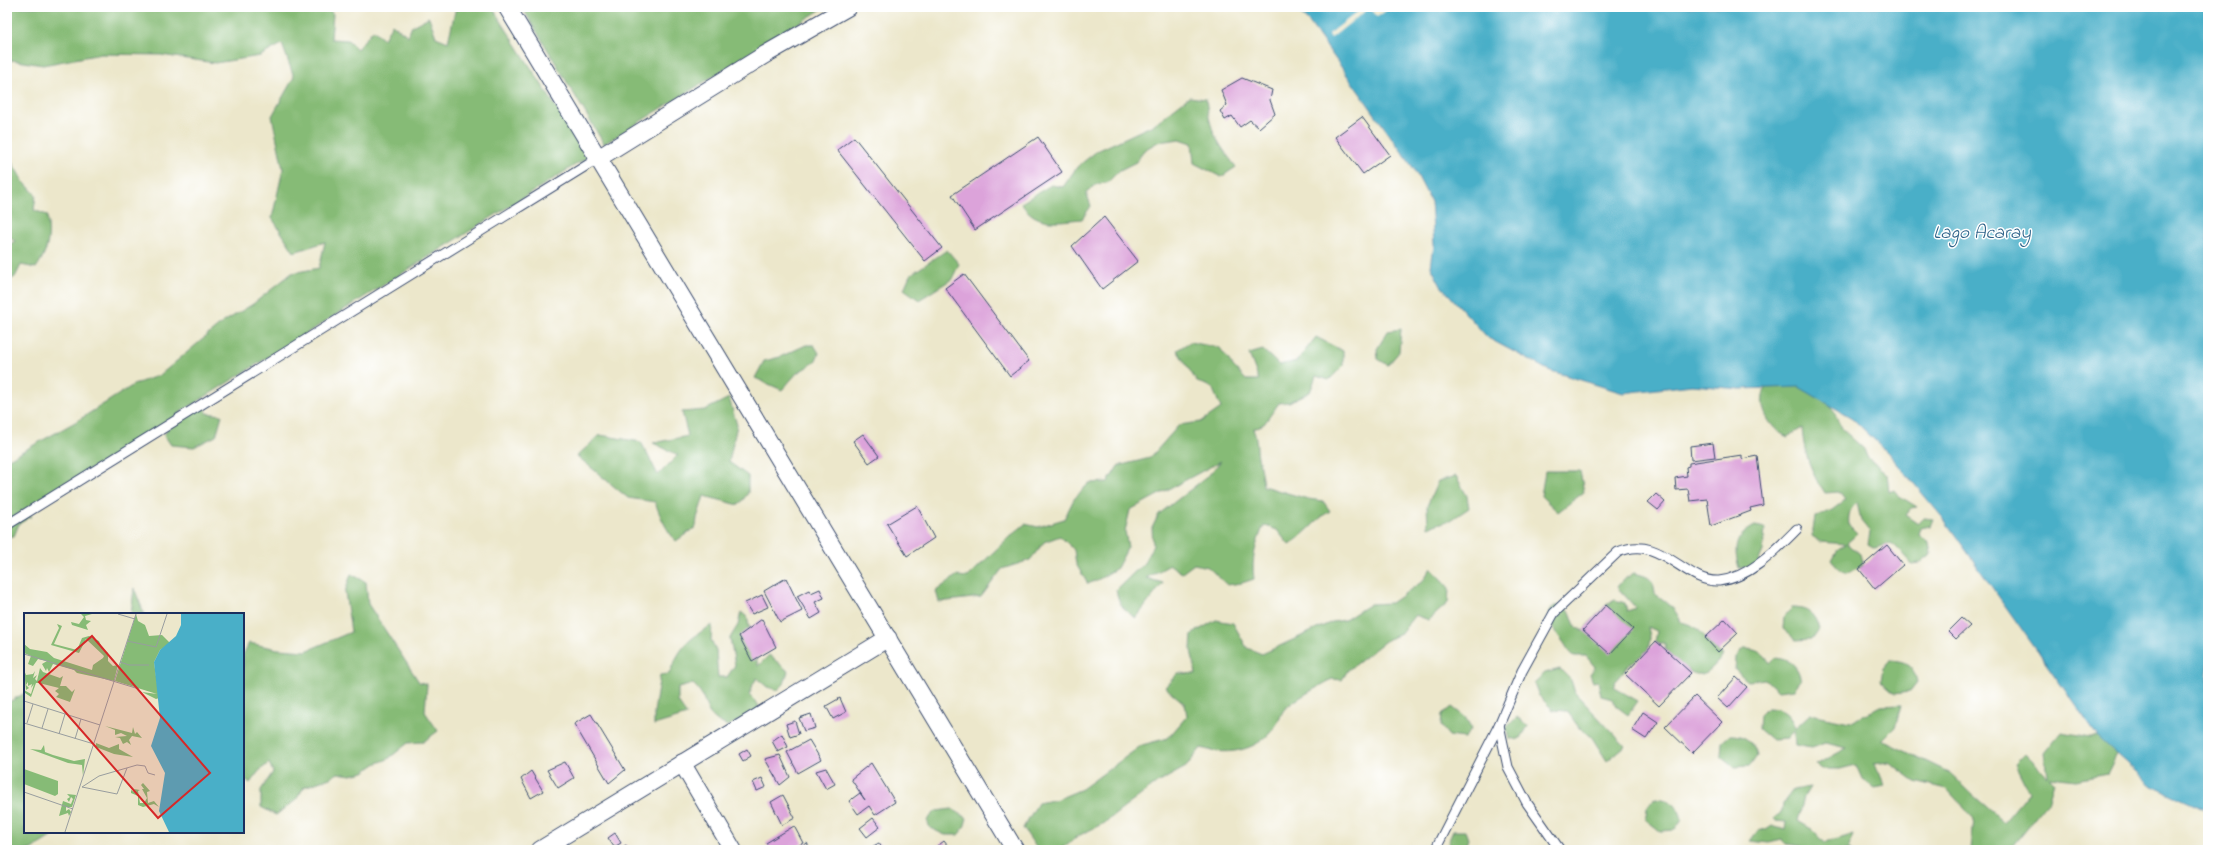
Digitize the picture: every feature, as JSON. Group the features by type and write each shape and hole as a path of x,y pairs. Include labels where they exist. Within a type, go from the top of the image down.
{"street":[{"path":"507,7 597,159 1015,850"},
{"path":"597,159 766,54 848,7"},
{"path":"540,850 888,638"},
{"path":"682,763 733,850"}],"lane":[{"path":"7,525 597,159"},
{"path":"1435,850 1499,725 1522,671 1554,614 1618,552 1629,548 1639,547 1662,555 1705,580 1720,580 1735,577 1766,559 1797,529"},
{"path":"1499,725 1508,767 1528,803 1560,850"}],"green space":[{"path":"7,7 327,7 333,14 331,39 348,40 357,49 373,30 384,39 392,24 408,36 412,26 429,17 436,37 448,42 456,7 492,7 588,157 176,415 207,406 206,413 222,415 216,436 194,447 171,445 164,435 174,418 7,521 7,460 77,421 135,384 160,375 222,323 253,304 292,273 319,268 325,242 294,252 272,218 283,169 272,116 294,77 282,44 260,56 215,63 161,55 101,54 43,65 11,60 7,62"},
{"path":"522,7 825,7 604,144"},
{"path":"1189,97 1206,99 1215,136 1236,167 1221,177 1194,163 1192,143 1180,139 1158,142 1144,150 1136,162 1120,170 1107,183 1097,184 1086,192 1091,206 1082,219 1048,221 1040,219 1027,211 1021,203 1051,185 1063,187 1077,167 1097,151 1153,125"},
{"path":"7,154 23,181 36,195 34,210 47,215 48,243 44,255 36,268 21,265 15,277 7,282 7,246 15,241 7,235"},
{"path":"947,250 959,264 952,279 919,300 904,289 910,275"},
{"path":"1401,329 1399,352 1388,365 1378,359 1377,349 1388,331"},
{"path":"1316,337 1343,351 1343,366 1329,380 1316,376 1310,392 1289,402 1279,403 1264,424 1253,429 1263,486 1308,499 1323,501 1330,511 1289,545 1277,530 1264,525 1255,551 1253,565 1254,579 1242,583 1227,585 1208,567 1194,564 1182,573 1170,565 1146,578 1163,583 1136,618 1122,606 1117,595 1116,590 1144,563 1153,545 1152,528 1159,514 1208,476 1221,461 1130,510 1125,531 1128,547 1117,568 1101,578 1088,584 1076,564 1074,550 1060,536 1044,542 1030,560 1002,569 981,597 939,602 936,591 956,576 968,577 1008,538 1025,524 1038,527 1064,519 1074,499 1089,483 1108,482 1118,466 1150,458 1179,425 1201,422 1221,408 1212,387 1197,382 1177,350 1190,342 1220,348 1233,366 1246,380 1259,380 1249,354 1263,350 1279,365 1297,361"},
{"path":"806,345 814,345 819,353 815,362 797,373 782,390 755,378 764,361 780,357"},
{"path":"1773,379 1818,389 1831,406 1843,430 1864,449 1867,457 1887,474 1889,492 1894,490 1898,495 1917,507 1911,508 1905,515 1918,524 1924,518 1933,519 1930,526 1921,528 1919,535 1929,543 1931,554 1920,563 1912,564 1891,543 1875,548 1868,544 1870,532 1861,521 1857,502 1850,513 1849,526 1857,534 1847,543 1860,554 1863,566 1847,573 1840,570 1832,560 1838,549 1846,544 1821,542 1812,536 1815,517 1832,510 1845,500 1839,492 1825,493 1820,485 1806,455 1802,428 1788,437 1772,426 1768,420 1763,408 1763,395"},
{"path":"729,398 737,425 729,462 748,476 748,493 739,505 704,496 697,518 696,527 676,541 664,523 655,502 628,498 577,456 600,435 641,442 658,475 678,455 653,443 688,436 682,412 705,410"},
{"path":"1545,471 1580,471 1584,492 1558,512 1541,496"},
{"path":"1456,476 1467,496 1469,508 1451,520 1428,527 1427,506 1438,481"},
{"path":"26,513 32,516 19,524 14,536 7,537 7,525"},
{"path":"1755,526 1765,528 1763,551 1756,567 1739,568 1736,554 1737,543 1743,534"},
{"path":"1431,568 1449,588 1448,603 1429,620 1415,615 1399,635 1388,639 1348,670 1342,680 1332,679 1286,707 1271,732 1254,745 1244,749 1223,752 1201,748 1186,767 1157,783 1104,823 1076,837 1060,850 1038,850 1023,828 1038,803 1058,799 1082,789 1142,745 1168,738 1187,716 1185,704 1165,687 1178,673 1196,674 1191,650 1192,634 1216,620 1233,623 1247,648 1262,654 1332,622 1345,620 1370,604 1391,603 1423,581"},
{"path":"1634,573 1647,577 1653,584 1655,594 1670,606 1681,622 1696,628 1712,646 1723,655 1707,672 1700,674 1694,673 1688,670 1665,649 1665,643 1655,643 1657,631 1648,627 1650,638 1648,650 1629,665 1614,682 1615,688 1638,701 1628,715 1616,706 1612,699 1601,696 1598,681 1593,682 1590,674 1595,667 1586,656 1574,656 1569,651 1553,628 1550,611 1554,606 1563,605 1570,612 1576,628 1583,630 1606,605 1615,600 1625,603 1627,611 1636,608 1617,587 1623,580"},
{"path":"351,574 366,582 368,604 419,682 427,684 425,712 438,731 423,742 408,743 388,759 375,764 364,772 351,775 338,773 330,778 304,787 296,800 276,815 261,807 261,790 273,772 269,763 259,771 250,783 244,778 244,653 249,643 278,649 306,651 351,632 345,592"},
{"path":"134,588 144,613 131,613"},
{"path":"1792,608 1807,611 1815,619 1819,629 1812,639 1796,640 1783,629 1784,616"},
{"path":"741,612 747,617 758,666 769,655 788,671 784,684 778,690 767,687 757,678 753,684 750,696 758,704 759,711 728,726 717,721 708,711 701,694 693,684 678,688 678,702 687,715 654,725 654,712 660,675 669,674 677,657 685,645 696,635 712,625 711,640 716,650 718,677 727,677 735,665 730,638 738,625"},
{"path":"1744,649 1759,652 1765,656 1769,663 1774,658 1789,661 1795,666 1801,680 1794,689 1778,691 1765,679 1748,681 1735,670 1736,657"},
{"path":"1890,660 1901,661 1911,668 1917,682 1910,691 1895,693 1881,681 1883,668"},
{"path":"1560,669 1571,680 1575,693 1625,746 1607,761 1591,736 1580,729 1567,711 1553,710 1539,696 1534,683 1545,673"},
{"path":"24,694 24,833 57,833 30,850 7,850 7,703"},
{"path":"1901,705 1895,727 1882,740 1950,773 2004,822 2029,792 2015,764 2025,754 2047,776 2044,753 2061,732 2090,737 2106,736 2121,746 2107,774 2076,780 2049,777 2054,782 2048,802 2009,850 1971,850 1974,819 1947,789 1915,781 1889,762 1873,764 1880,773 1884,786 1874,788 1862,779 1856,765 1840,769 1821,769 1816,765 1847,748 1825,743 1811,748 1795,745 1794,730 1787,739 1772,740 1759,729 1760,715 1767,708 1777,709 1785,713 1791,719 1795,728 1810,714 1850,722 1880,706"},
{"path":"1452,707 1465,717 1472,729 1464,738 1449,736 1441,726 1442,715"},
{"path":"1517,717 1528,726 1521,738 1509,739 1506,728"},
{"path":"1730,735 1740,736 1748,740 1753,746 1757,756 1750,766 1734,767 1721,756 1722,742"},
{"path":"1810,787 1804,797 1798,821 1813,830 1825,843 1853,834 1849,846 1852,850 1806,850 1801,846 1786,844 1782,840 1769,843 1750,841 1759,829 1766,830 1772,826 1785,830 1786,822 1776,821 1774,818 1782,812 1783,803 1793,790"},
{"path":"1655,798 1670,801 1679,810 1682,820 1675,830 1660,831 1646,820 1647,807"},
{"path":"952,809 967,818 964,828 958,835 945,835 930,828 927,820 936,811"},
{"path":"1453,831 1465,831 1468,839 1465,847 1458,850 1449,850 1449,840"}],"water":[{"name":"Lago Acaray","path":"1293,7 2208,7 2208,811 2153,786 2098,737 1943,518 1888,453 1852,418 1799,387 1740,389 1692,385 1623,393 1548,370 1488,338 1441,286 1431,267 1434,245 1431,202 1414,169 1309,22"}],"pier":[{"path":"1364,7 1391,7 1377,17 1369,8 1331,38 1329,34"}],"building":[{"path":"1242,78 1272,90 1270,100 1275,114 1259,128 1250,120 1240,127 1232,116 1225,120 1220,111 1227,105 1221,90"},
{"path":"1362,117 1390,155 1363,174 1335,137"},
{"path":"854,137 942,248 925,261 837,150"},
{"path":"1038,137 1062,172 975,230 952,195"},
{"path":"1104,217 1138,261 1102,289 1072,246"},
{"path":"964,274 1029,361 1010,376 945,288"},
{"path":"863,434 879,456 869,463 853,441"},
{"path":"1713,443 1715,457 1691,460 1690,446"},
{"path":"1742,455 1742,459 1757,456 1763,505 1750,508 1751,511 1711,526 1707,499 1690,501 1688,489 1676,490 1675,478 1687,476 1686,467 1689,466 1689,463"},
{"path":"1656,494 1665,502 1658,510 1648,502"},
{"path":"917,506 934,538 907,556 887,524"},
{"path":"1887,545 1903,565 1875,589 1859,569"},
{"path":"786,578 802,611 780,622 764,591"},
{"path":"820,589 824,598 815,602 821,613 811,619 797,596 809,590 811,593"},
{"path":"762,595 768,607 752,614 745,603"},
{"path":"1606,605 1633,629 1610,654 1583,630"},
{"path":"1961,618 1970,626 1956,639 1948,631"},
{"path":"762,619 776,647 752,661 739,636"},
{"path":"1725,619 1738,633 1718,652 1705,638"},
{"path":"1656,641 1691,673 1659,706 1625,674"},
{"path":"1736,677 1747,687 1728,708 1717,698"},
{"path":"1695,696 1722,722 1692,753 1665,727"},
{"path":"840,698 846,712 833,719 826,706"},
{"path":"1643,712 1658,722 1646,739 1632,730"},
{"path":"591,714 625,770 609,783 574,724"},
{"path":"811,714 815,728 804,731 799,718"},
{"path":"795,721 799,734 790,737 786,724"},
{"path":"782,734 788,747 778,752 772,741"},
{"path":"809,740 821,760 798,773 787,752"},
{"path":"747,749 751,756 743,761 739,754"},
{"path":"780,755 790,777 780,785 765,759"},
{"path":"565,762 574,778 558,788 547,770"},
{"path":"871,763 895,802 875,815 869,806 858,814 849,801 860,793 865,800 851,779"},
{"path":"826,768 835,784 826,789 816,771"},
{"path":"531,771 543,791 531,798 521,779"},
{"path":"762,778 766,787 757,791 753,782"},
{"path":"783,795 795,818 782,825 771,802"},
{"path":"873,818 880,827 867,837 860,828"},
{"path":"794,826 803,843 791,850 771,850 766,843"},
{"path":"615,833 621,843 614,847 608,838"},
{"path":"944,841 951,850 937,850 935,848"},
{"path":"807,843 811,850 797,850"},
{"path":"879,843 883,850 866,850"},
{"path":"626,845 629,850 618,850"}]}
